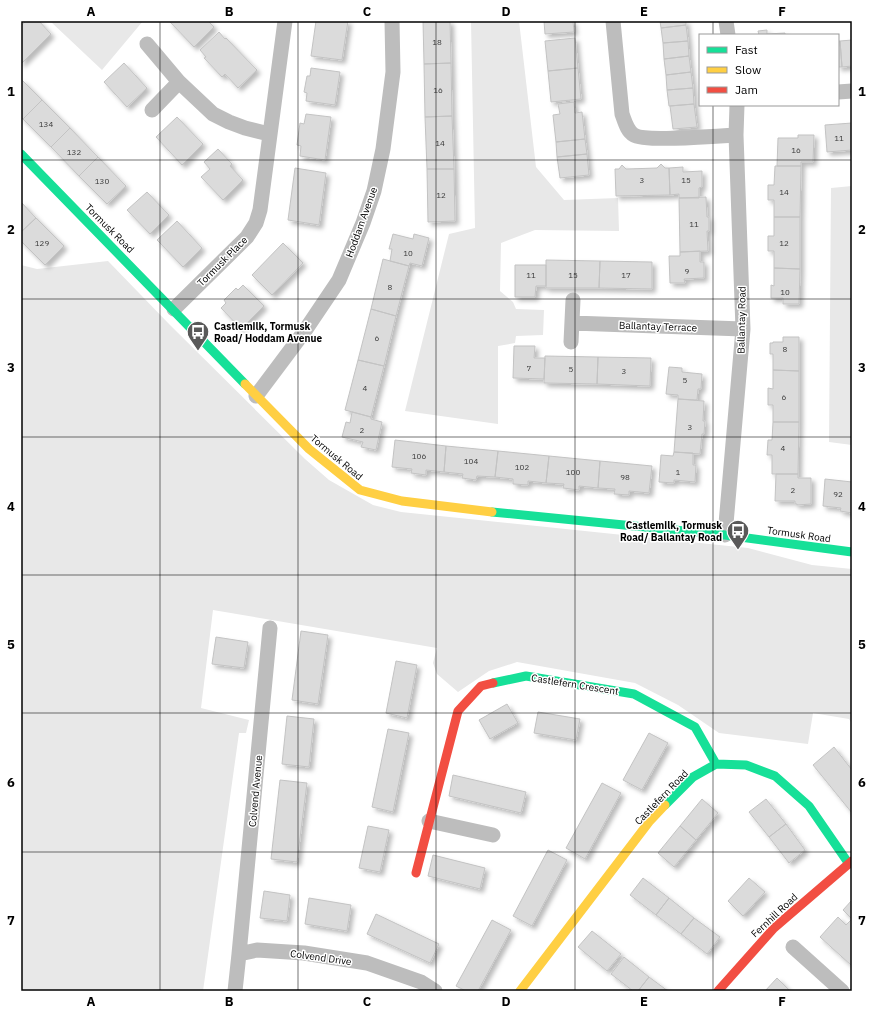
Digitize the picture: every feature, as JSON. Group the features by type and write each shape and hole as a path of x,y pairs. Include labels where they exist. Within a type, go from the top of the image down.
{"street":[{"name":"Tormusk Place","path":"174,309 247,237 256,223 260,210 285,21"},
{"name":"Hoddam Avenue","path":"256,396 304,332 339,280 363,223 374,191 383,149 393,72 392,21"},
{"path":"613,21 622,114 626,126 634,136 653,139 736,135"},
{"path":"726,21 728,34"},
{"path":"147,44 179,82 214,114 245,128 269,134"},
{"path":"152,110 179,82"},
{"path":"839,92 852,91"},
{"name":"Ballantay Road","path":"725,535 743,329 736,135 737,106"},
{"name":"Tormusk Road","path":"21,154 174,309 256,396 309,449 360,490 402,501 436,506 725,535 852,552"},
{"path":"571,342 573,300"},
{"name":"Ballantay Terrace","path":"572,323 743,329"},
{"name":"Colvend Avenue","path":"239,954 270,628"},
{"name":"Castlefern Crescent","path":"416,873 458,711 481,686 526,676 634,694 695,727 716,764"},
{"path":"716,764 746,765 775,776 809,806 850,862"},
{"name":"Castlefern Road","path":"520,991 649,822 693,777 716,764"},
{"path":"429,821 493,835"},
{"name":"Fernhill Road","path":"718,991 774,928 850,862"},
{"path":"793,947 842,991"},
{"name":"Colvend Drive","path":"239,954 257,950 304,953 367,963 420,982 435,991"},
{"path":"235,991 239,954"}],"shaded area":[{"path":"50,21 143,21 102,70"},
{"path":"471,21 519,21 536,167 564,200 618,198 619,231 535,230 501,243 500,291 513,302 516,309 544,310 543,335 516,336 515,343 498,346 498,424 405,411 449,234 475,228"},
{"path":"852,186 852,445 829,442 831,188"},
{"path":"108,261 305,459 329,480 373,505 401,512 748,548 812,565 852,569 852,724 849,719 813,713 808,744 719,733 678,705 635,683 517,662 489,671 458,692 437,674 433,663 437,648 213,610 201,708 249,720 246,733 239,733 203,991 30,991 21,989 21,265 37,269"}],"building":[{"path":"26,21 39,21 51,34 21,64 21,26"},
{"path":"169,21 208,21 214,27 194,47"},
{"path":"316,21 348,21 342,60 311,56"},
{"path":"423,21 450,21 451,63 424,64"},
{"path":"544,21 573,21 574,32 545,34"},
{"path":"660,21 686,21 686,25 661,28"},
{"path":"686,25 688,41 663,43 661,28"},
{"path":"767,30 767,34 759,34 758,31"},
{"path":"219,32 257,70 238,88 225,74 222,77 204,58 206,57 200,50"},
{"path":"575,38 578,68 548,71 545,41"},
{"path":"852,40 852,66 842,67 840,41"},
{"path":"688,41 689,56 664,59 663,43"},
{"path":"839,41 840,41 842,67 839,67"},
{"path":"689,56 691,72 666,75 664,59"},
{"path":"124,63 147,88 127,107 104,82"},
{"path":"451,63 452,116 425,117 424,64"},
{"path":"311,68 340,72 335,105 306,101 307,93 304,92 307,76 310,76"},
{"path":"578,68 581,99 551,102 548,71"},
{"path":"691,72 693,88 667,90 666,75"},
{"path":"21,79 42,100 23,119 21,117"},
{"path":"693,88 694,104 669,106 667,90"},
{"path":"42,100 70,128 51,147 23,119"},
{"path":"574,102 575,113 582,112 585,139 556,142 553,115 560,114 558,104"},
{"path":"694,104 697,127 673,129 670,106"},
{"path":"306,114 331,117 325,160 300,156 301,146 297,145 300,123 304,124"},
{"path":"452,116 454,169 427,169 425,117"},
{"path":"177,117 203,144 182,165 156,137"},
{"path":"852,123 852,150 827,152 825,125"},
{"path":"70,128 98,157 79,176 51,147"},
{"path":"798,135 814,135 813,162 801,162 801,166 777,166 778,138 798,138"},
{"path":"585,139 587,154 557,157 556,142"},
{"path":"218,149 232,164 230,166 243,180 223,200 201,177 210,169 204,162"},
{"path":"587,154 589,175 560,178 557,157"},
{"path":"98,157 126,186 107,204 79,176"},
{"path":"661,164 665,168 669,168 670,195 616,196 615,169 619,169 622,165 626,169 657,168"},
{"path":"775,166 801,166 800,217 774,217 774,200 768,200 768,185 774,185"},
{"path":"683,167 683,172 702,171 702,187 699,188 699,198 679,198 679,194 670,195 669,168"},
{"path":"295,168 326,173 319,225 288,220"},
{"path":"427,169 454,169 455,221 428,222"},
{"path":"147,192 169,215 150,234 127,210"},
{"path":"706,197 707,217 709,217 709,231 707,231 708,251 680,252 679,198"},
{"path":"21,202 36,218 21,232"},
{"path":"774,217 800,217 800,269 774,268 774,251 768,251 768,236 774,236"},
{"path":"36,218 64,246 45,265 21,241 21,232"},
{"path":"177,221 202,248 183,267 157,240"},
{"path":"393,234 413,239 414,234 429,238 422,266 410,263 409,266 390,261 392,249 389,249"},
{"path":"283,243 303,263 272,295 252,275"},
{"path":"700,251 700,262 704,262 704,278 684,279 685,283 670,283 669,256 680,256 680,252"},
{"path":"383,259 409,266 396,316 371,309"},
{"path":"546,260 600,261 599,288 546,288"},
{"path":"600,261 652,262 652,289 599,288"},
{"path":"515,265 546,265 546,286 536,286 535,297 515,297"},
{"path":"774,268 800,269 799,304 783,304 783,298 771,298 771,285 774,286"},
{"path":"243,285 264,306 241,329 221,308 226,303 224,300 236,288 238,290"},
{"path":"371,309 396,316 384,366 358,360"},
{"path":"783,337 799,337 799,371 773,370 773,354 770,354 770,343 783,342"},
{"path":"514,346 535,346 534,358 545,358 544,379 513,378"},
{"path":"545,356 598,357 597,384 544,383"},
{"path":"598,357 651,358 650,386 597,384"},
{"path":"358,360 384,366 371,417 345,410"},
{"path":"669,367 682,368 682,372 702,374 701,389 698,389 697,400 678,399 678,395 666,394"},
{"path":"773,370 799,371 799,422 773,422 773,405 768,405 768,388 773,389"},
{"path":"678,399 704,401 703,421 705,421 700,454 674,452"},
{"path":"352,412 371,417 371,419 382,422 376,450 361,447 363,442 342,437 346,422 350,423"},
{"path":"773,422 799,422 798,474 772,474 772,455 767,455 768,440 772,440"},
{"path":"395,440 446,446 444,472 426,470 426,475 411,473 412,469 392,467"},
{"path":"446,446 498,451 495,477 477,476 476,480 462,478 463,474 444,472"},
{"path":"498,451 549,456 546,483 528,481 528,485 513,484 513,479 495,477"},
{"path":"674,452 693,453 693,465 696,465 695,482 674,480 674,483 659,482 661,455 673,456"},
{"path":"549,456 600,461 598,488 579,486 579,490 563,488 564,484 546,483"},
{"path":"600,461 652,466 649,493 629,491 629,495 614,494 615,489 598,488"},
{"path":"776,474 798,474 798,478 811,478 811,504 797,505 795,504 795,501 775,501"},
{"path":"825,479 852,482 852,513 840,511 841,508 823,506"},
{"path":"301,631 328,635 318,704 292,700"},
{"path":"216,637 248,642 244,668 212,664"},
{"path":"396,661 417,665 407,718 386,713"},
{"path":"507,704 518,723 490,739 479,720"},
{"path":"538,712 580,719 576,740 534,733"},
{"path":"287,716 314,719 309,767 282,764"},
{"path":"388,729 409,733 393,812 372,807"},
{"path":"649,733 668,743 642,790 623,780"},
{"path":"834,747 852,770 852,813 813,765"},
{"path":"453,775 526,792 521,813 449,796"},
{"path":"280,780 307,783 297,862 271,859"},
{"path":"602,783 621,793 585,859 566,848"},
{"path":"702,799 718,813 696,840 680,826"},
{"path":"766,799 786,824 769,837 749,812"},
{"path":"786,824 805,850 789,863 769,837"},
{"path":"368,826 389,830 380,872 359,868"},
{"path":"680,826 696,840 674,867 658,853"},
{"path":"548,850 567,860 532,926 513,916"},
{"path":"433,855 485,868 480,889 428,876"},
{"path":"643,878 669,898 656,915 630,895"},
{"path":"749,878 765,892 743,916 728,901"},
{"path":"264,891 290,895 287,921 260,918"},
{"path":"309,898 351,905 347,931 305,924"},
{"path":"669,898 694,918 681,934 656,915"},
{"path":"852,900 852,919 843,910"},
{"path":"376,914 439,944 430,963 367,934"},
{"path":"838,917 846,925 852,919 852,966 820,937"},
{"path":"694,918 720,937 707,954 681,934"},
{"path":"492,920 511,930 478,991 466,991 456,986"},
{"path":"592,931 621,954 607,971 578,947"},
{"path":"624,957 649,977 638,991 633,991 611,974"},
{"path":"649,977 668,991 638,991"},
{"path":"777,978 790,991 765,991"}],"traffic: fast":[{"path":"21,154 245,384"},
{"path":"492,512 725,535 852,552"},
{"path":"493,683 526,676 634,694 695,727 716,764"},
{"path":"665,805 693,777 716,764 746,765 775,776 809,806 849,864"}],"traffic: slow":[{"path":"245,384 309,449 360,490 402,501 492,512"},
{"path":"520,991 649,822 665,805"}],"traffic: jam":[{"path":"416,873 458,711 481,686 493,683"},
{"path":"718,991 774,928 852,861"}],"place":[{"name":"Castlemilk, Tormusk Road/ Hoddam Avenue","path":"198,352"},
{"name":"Castlemilk, Tormusk Road/ Ballantay Road","path":"738,550"}]}
